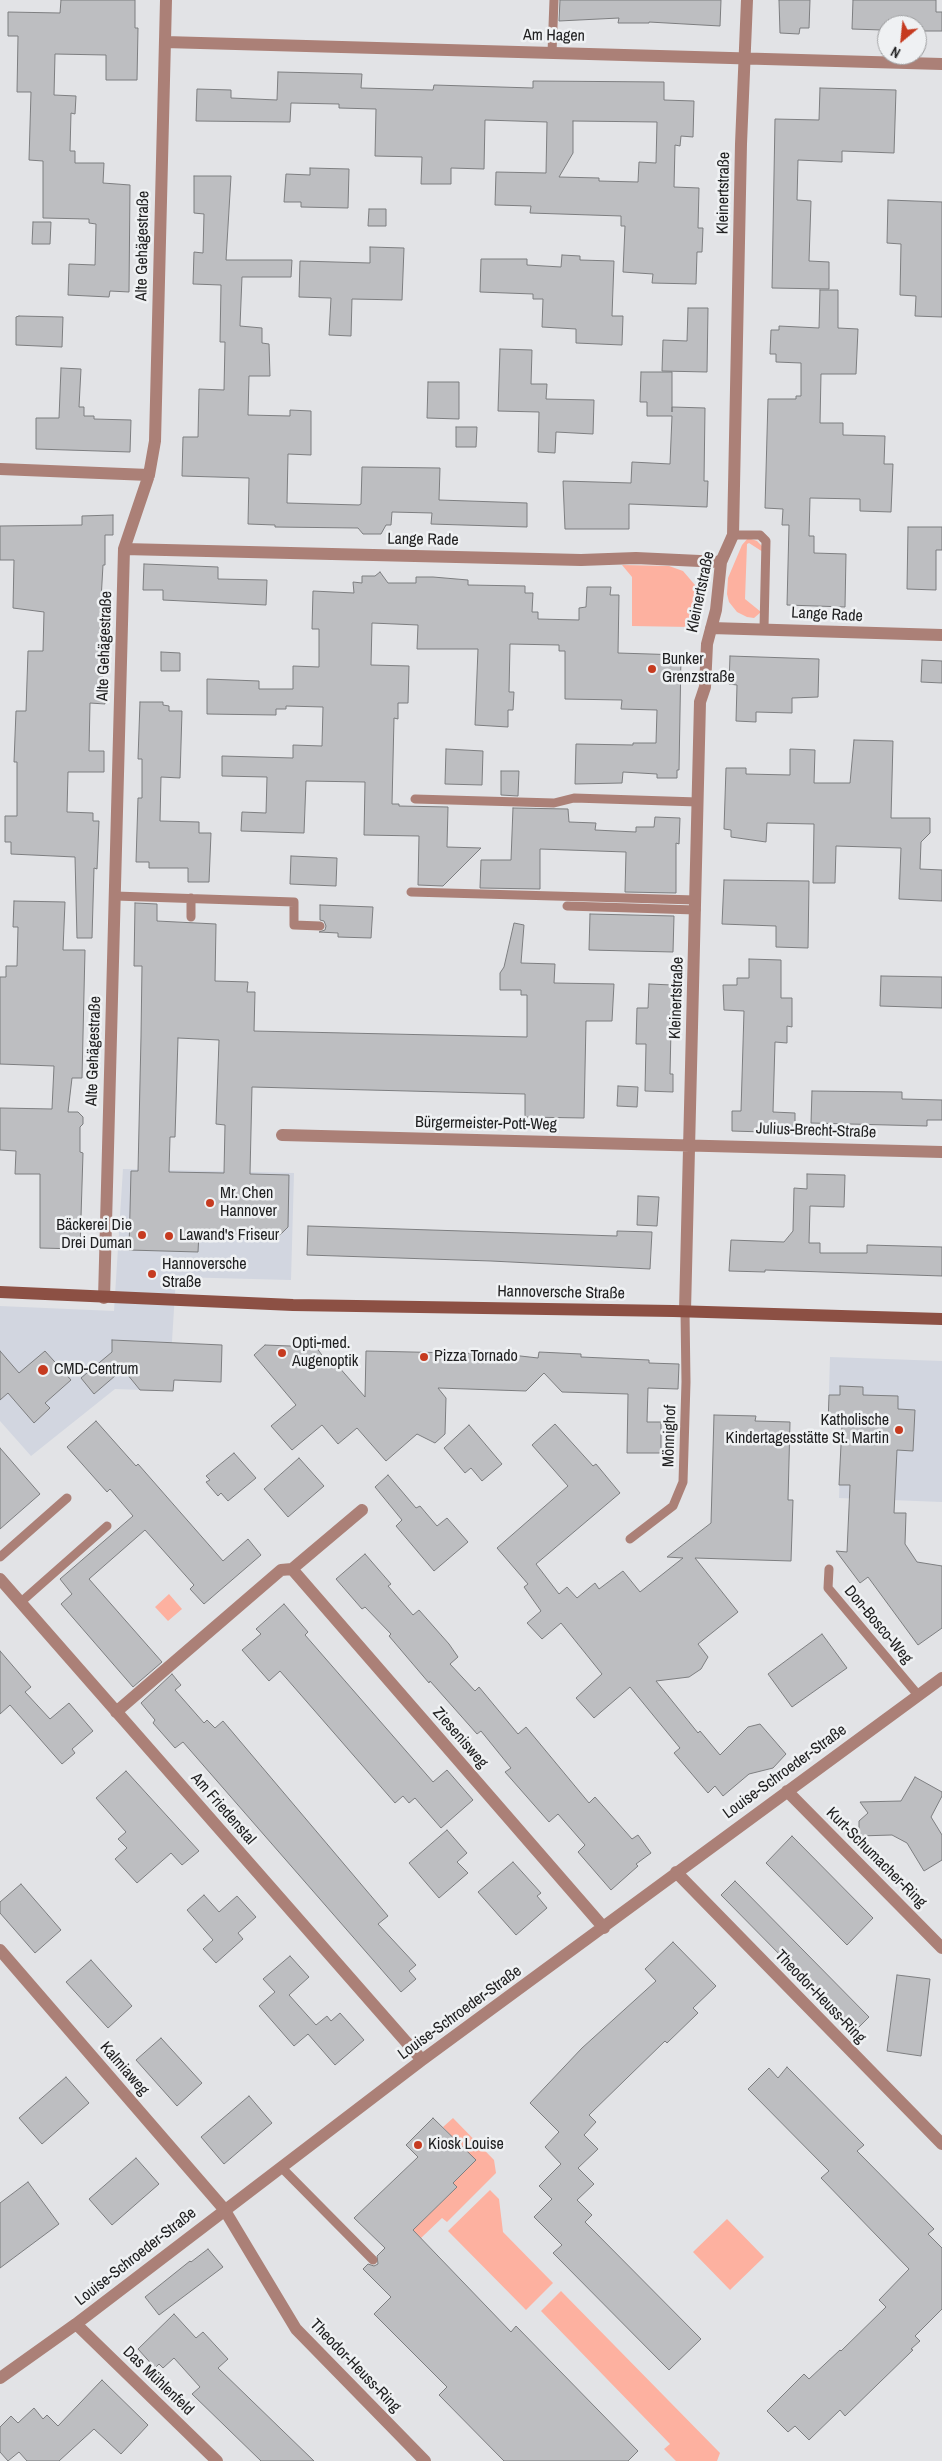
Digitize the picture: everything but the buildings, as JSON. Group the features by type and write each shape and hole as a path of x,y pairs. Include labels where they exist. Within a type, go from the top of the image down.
{"main road":[{"name":"Hannoversche Straße","path":"0,1292 293,1306 685,1311 942,1319"}],"street":[{"name":"Alte Gehägestraße","path":"104,1298 124,548 149,475 155,441 166,0"},
{"name":"Kleinertstraße","path":"685,1311 700,702 705,687 707,644 716,610 721,562 733,535 741,144 747,0"},
{"name":"Am Hagen","path":"165,42 263,50 552,52 942,64"},
{"path":"0,469 149,475"},
{"name":"Lange Rade","path":"124,548 581,560 636,558 721,562"},
{"name":"Lange Rade","path":"710,628 764,628 812,632 942,636"},
{"name":"Bürgermeister-Pott-Weg","path":"282,1135 689,1144"},
{"name":"Julius-Brecht-Straße","path":"689,1144 942,1152"},
{"path":"116,1712 281,1570 292,1569 362,1510"},
{"name":"Ziesenisweg","path":"292,1569 604,1928"},
{"name":"Am Friedenstal","path":"0,1579 422,2060"},
{"name":"Louise-Schroeder-Straße","path":"0,2378 76,2324 224,2209 422,2060 604,1928 676,1872 918,1695 940,1683"},
{"name":"Kurt-Schumacher-Ring","path":"787,1791 942,1948"},
{"name":"Theodor-Heuss-Ring","path":"676,1872 942,2144"},
{"name":"Kalmiaweg","path":"0,1950 224,2209"},
{"name":"Theodor-Heuss-Ring","path":"224,2209 296,2329 425,2461"},
{"name":"Das Mühlenfeld","path":"76,2324 217,2461"}],"lane":[{"path":"552,52 554,0"},
{"path":"733,535 760,536 766,541 764,628"},
{"path":"415,799 554,803 574,798 698,802"},
{"path":"411,892 696,905"},
{"path":"114,896 294,902 294,925 320,926"},
{"path":"191,898 191,917"},
{"path":"567,906 696,905"},
{"name":"Mönnighof","path":"630,1539 673,1506 683,1482 686,1382 685,1311"},
{"path":"0,1556 67,1498"},
{"path":"20,1602 107,1526"},
{"name":"Don-Bosco-Weg","path":"829,1569 828,1588 918,1695"},
{"path":"281,2167 373,2260"}],"shaded area":[{"path":"748,538 757,541 762,546 763,552 749,543 747,544 745,599 761,612 754,618 737,612 729,602 727,594 728,578 742,545"},
{"path":"622,565 669,566 683,571 695,585 698,616 695,624 690,627 632,626 632,577"},
{"path":"123,1169 294,1173 291,1280 176,1277 172,1341 171,1380 174,1380 173,1391 115,1389 31,1456 0,1421 0,1306 114,1311"},
{"name":"Katholische Kindertagesstätte St. Martin","path":"830,1357 942,1361 942,1502 839,1498 841,1443 851,1425 828,1424"},
{"path":"169,1594 182,1609 168,1621 155,1607"},
{"path":"453,2118 494,2160 496,2173 447,2222 442,2218 421,2238 413,2230 457,2187 453,2183 475,2161 443,2127"},
{"path":"490,2190 499,2199 503,2232 553,2283 526,2310 448,2231"},
{"path":"727,2219 764,2257 730,2290 693,2252"},
{"path":"561,2291 720,2453 717,2461 676,2461 664,2449 670,2444 541,2311"}],"place":[{"name":"Bunker Grenzstraße","path":"652,669"},
{"name":"Mr. Chen Hannover","path":"210,1203"},
{"name":"Bäckerei Die Drei Duman","path":"142,1235"},
{"name":"Lawand's Friseur","path":"169,1236"},
{"name":"Hannoversche Straße","path":"152,1274"},
{"name":"Opti-med. Augenoptik","path":"282,1353"},
{"name":"Pizza Tornado","path":"424,1357"},
{"name":"CMD-Centrum","path":"43,1370"},
{"name":"Katholische Kindertagesstätte St. Martin","path":"899,1430"},
{"name":"Kiosk Louise","path":"418,2145"}]}
